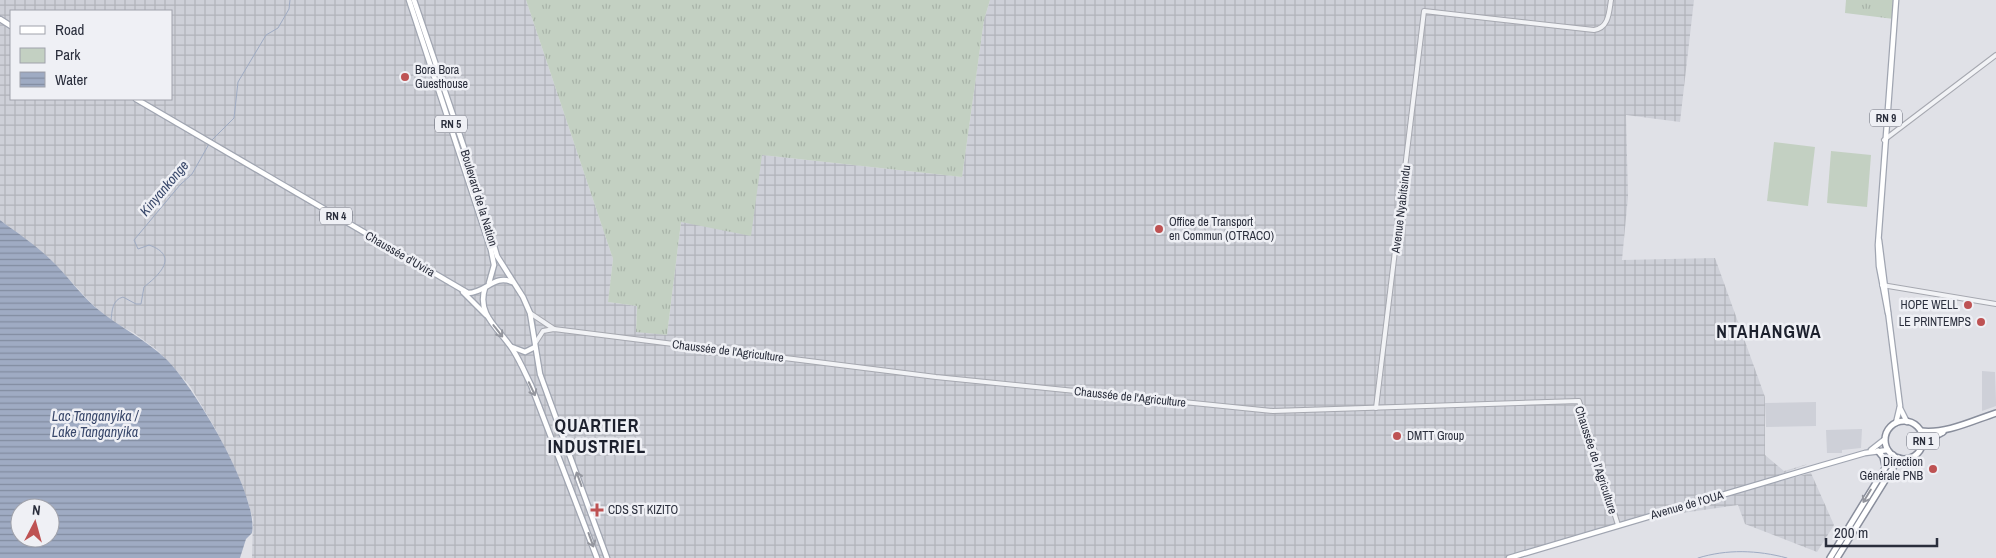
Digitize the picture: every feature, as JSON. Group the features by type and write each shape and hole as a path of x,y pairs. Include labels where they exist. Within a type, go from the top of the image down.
{"highway":[{"name":"RN 1","path":"1923,443 1921,431 1915,425 1908,422 1896,423 1890,428 1885,439 1888,450 1893,455 1908,459 1916,455 1923,443 1950,429 1996,413"},
{"name":"RN 1","path":"1921,431 1950,429"},
{"path":"1878,451 1883,457 1885,466"},
{"path":"1830,558 1893,455"},
{"path":"1837,558 1899,458"}],"main road":[{"name":"Boulevard de la Nation","path":"409,0 493,249 530,313 540,374 607,558"},
{"name":"Boulevard de la Nation","path":"414,0 475,180 493,249 494,270 483,302 486,316"},
{"name":"RN 9","path":"1896,0 1884,140 1878,256 1888,313 1900,406 1908,422"},
{"name":"Chaussée d'Uvira","path":"138,100 458,288"},
{"path":"487,286 500,280 513,282"},
{"name":"RN 4","path":"458,288 472,293 487,286"},
{"name":"RN 4","path":"458,288 486,316"},
{"path":"486,316 519,359 546,419 597,558"},
{"path":"510,346 522,352 536,344"},
{"name":"RN 9","path":"1896,423 1900,406"},
{"name":"Avenue de l'OUA","path":"1509,558 1865,453 1877,448 1885,439"},
{"name":"Avenue de l'OUA","path":"1865,453 1888,450"},
{"path":"577,503 586,500"}],"street":[{"name":"Avenue Nyabitsindu","path":"1376,408 1424,11 1594,30 1600,29 1606,22 1611,0"},
{"path":"1884,140 1996,55"},
{"path":"1884,286 1996,304"},
{"name":"Chaussée de l'Agriculture","path":"530,313 554,329 936,377 1273,411 1579,402 1618,525"},
{"path":"536,344 543,331 554,329"}],"shaded area":[{"path":"0,0 526,0 613,259 608,302 637,306 636,329 667,335 681,222 762,155 962,177 984,20 990,0 1694,0 1680,122 1626,115 1628,197 1622,260 1715,258 1765,397 1765,455 1784,471 1808,464 1722,496 1811,473 1834,525 1817,552 1745,524 1738,505 1641,519 1509,558 252,558 253,519 247,499 216,430 190,386 157,350 134,333 111,321 93,305 49,258 0,220"},
{"path":"1982,371 1995,372 1996,406 1982,411"},
{"path":"1816,402 1816,426 1766,427 1765,403"},
{"path":"1862,429 1861,448 1842,450 1842,453 1827,453 1826,430"}],"green space":[{"path":"526,0 990,0 984,20 962,177 762,155 751,236 681,222 667,335 636,332 637,306 608,302 613,259"},
{"path":"1846,0 1896,0 1894,19 1845,13"},
{"path":"1774,142 1815,147 1808,206 1767,201"},
{"path":"1831,151 1871,155 1867,207 1827,203"}],"water":[{"name":"Lac Tanganyika / Lake Tanganyika","path":"0,220 33,244 57,266 95,307 140,338 166,359 192,392 222,442 245,494 251,516 252,533 246,539 240,558 0,558"}],"waterway":[{"name":"Kinyankonge","path":"211,141 234,118 238,82 266,35 278,28 289,9 290,0"},
{"name":"Kinyankonge","path":"111,321 113,306 119,298 123,297 136,304 141,304 144,287 164,266 165,260 158,249 149,245 138,249 134,240 180,185 192,174 209,144"},
{"name":"NTAHANGWA","path":"1698,558 1731,552 1765,553 1787,558"}],"place":[{"name":"Bora Bora Guesthouse","path":"405,77"},
{"name":"Office de Transport en Commun (OTRACO)","path":"1159,229"},
{"name":"HOPE WELL","path":"1968,305"},
{"name":"LE PRINTEMPS","path":"1981,322"},
{"name":"DMTT Group","path":"1397,436"},
{"name":"Direction Générale PNB","path":"1933,469"},
{"name":"CDS ST KIZITO","path":"597,510"}],"district":[{"name":"NTAHANGWA","path":"1769,331"},
{"name":"QUARTIER INDUSTRIEL","path":"597,435"}]}
